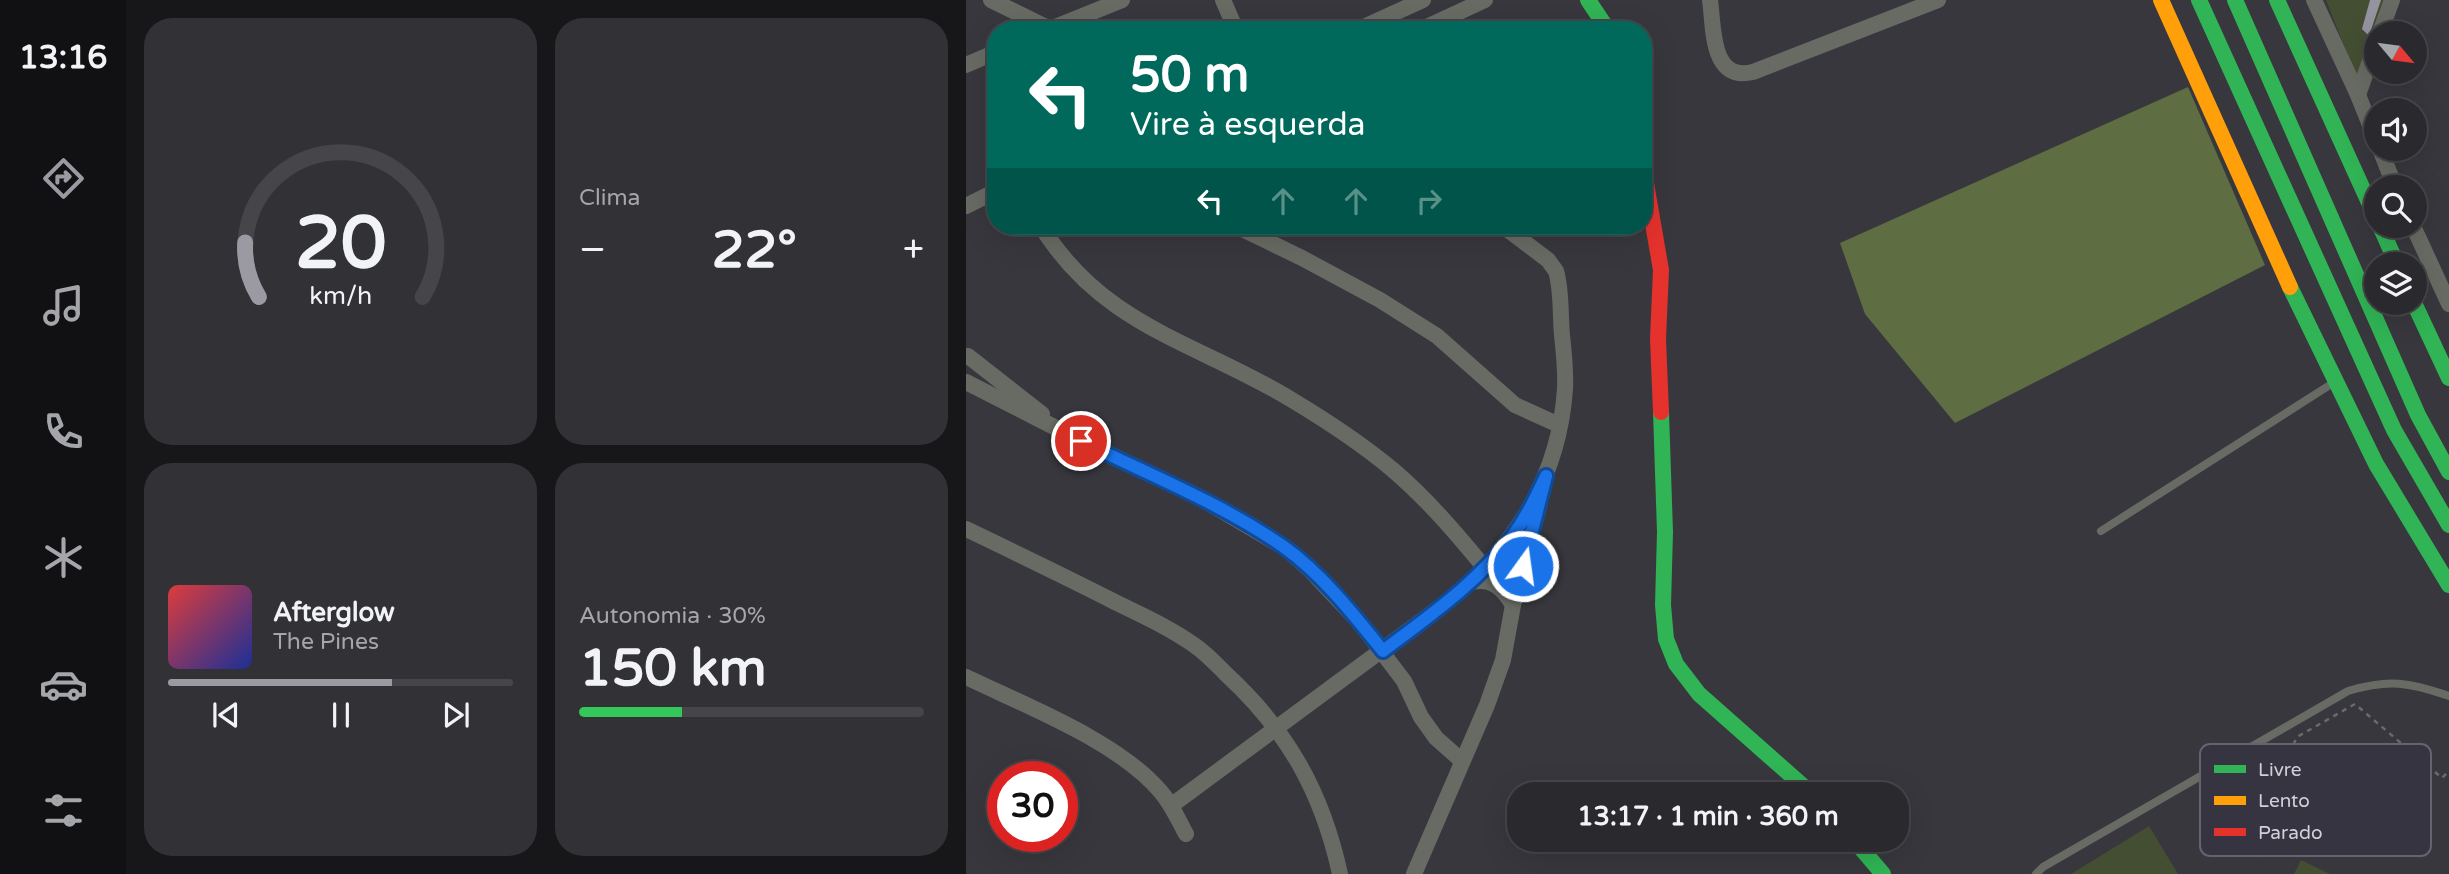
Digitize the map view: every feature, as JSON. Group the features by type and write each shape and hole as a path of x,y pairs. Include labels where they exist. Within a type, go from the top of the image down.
{"main road":[{"path":"1588,0 1602,21"},
{"path":"2161,0 2333,383 2377,469 2449,585"},
{"path":"2199,0 2394,430 2449,525"},
{"path":"2235,0 2418,415 2449,472"},
{"path":"2277,0 2364,192"},
{"path":"1652,218 1661,270 1658,339 1665,532 1665,639 1676,664 1699,694 1798,782"},
{"path":"2420,315 2449,378"},
{"path":"1865,852 1884,874"}],"street":[{"path":"991,0 1033,21"},
{"path":"1069,21 1122,0"},
{"path":"1223,0 1232,21"},
{"path":"1372,21 1396,7 1423,0"},
{"path":"1440,21 1487,0"},
{"path":"1464,21 1480,13 1487,0"},
{"path":"1710,0 1718,57 1727,68 1744,74 1938,0"},
{"path":"2314,0 2364,110"},
{"path":"2384,21 2392,0"},
{"path":"966,65 987,56"},
{"path":"2358,95 2364,78"},
{"path":"966,206 987,196"},
{"path":"1047,235 1067,263 1117,307 1175,342 1289,398 1347,435 1393,470 1437,511 1484,567"},
{"path":"1255,235 1302,258 1426,329 1515,405 1559,425"},
{"path":"1414,874 1487,705 1503,660 1513,604 1559,425 1565,385 1557,276 1548,260 1515,235"},
{"path":"2419,238 2449,303"},
{"path":"967,358 1066,433"},
{"path":"966,382 1195,495 1285,548 1310,570 1359,622 1404,681 1421,716 1436,738 1462,761"},
{"path":"1172,805 1383,651 1472,582 1525,518 1546,476"},
{"path":"966,529 1161,625 1196,646 1256,701 1278,729 1303,770 1333,842 1340,874"},
{"path":"1472,582 1479,580 1494,583 1513,604"},
{"path":"966,677 1082,734 1142,774 1172,805 1186,834"}],"lane":[{"path":"2101,531 2333,383"},
{"path":"2256,744 2348,691 2371,684 2395,682 2449,696"},
{"path":"2036,874 2043,867 2200,776"}],"path":[{"path":"2294,744 2297,737 2355,704 2402,744"},
{"path":"2431,769 2442,778 2449,771"}],"green space":[{"path":"2326,0 2388,0 2381,21 2364,21 2364,70 2359,84"},
{"path":"2188,87 2265,265 1955,423 1865,314 1840,243"},
{"path":"2149,826 2178,874 2071,874"},
{"path":"2301,860 2330,874 2294,874"}],"building":[{"path":"2370,0 2381,0 2374,21 2364,21"}],"traffic: fast":[{"path":"1588,0 1602,21"},
{"path":"2199,0 2394,430 2449,525"},
{"path":"2235,0 2418,415 2449,472"},
{"path":"2277,0 2364,192"},
{"path":"2385,238 2392,252"},
{"path":"2290,287 2376,464 2449,585"},
{"path":"2420,315 2449,378"},
{"path":"1661,412 1665,532 1663,605 1666,639 1676,664 1699,694 1798,782"},
{"path":"1864,852 1883,874"}],"traffic: slow":[{"path":"2161,0 2290,287"}],"traffic: jam":[{"path":"1652,218 1661,270 1658,339 1661,412"}],"route":[{"path":"1081,441 1195,495 1285,548 1310,570 1383,651 1472,582 1525,518 1546,476 1523,566"}]}
